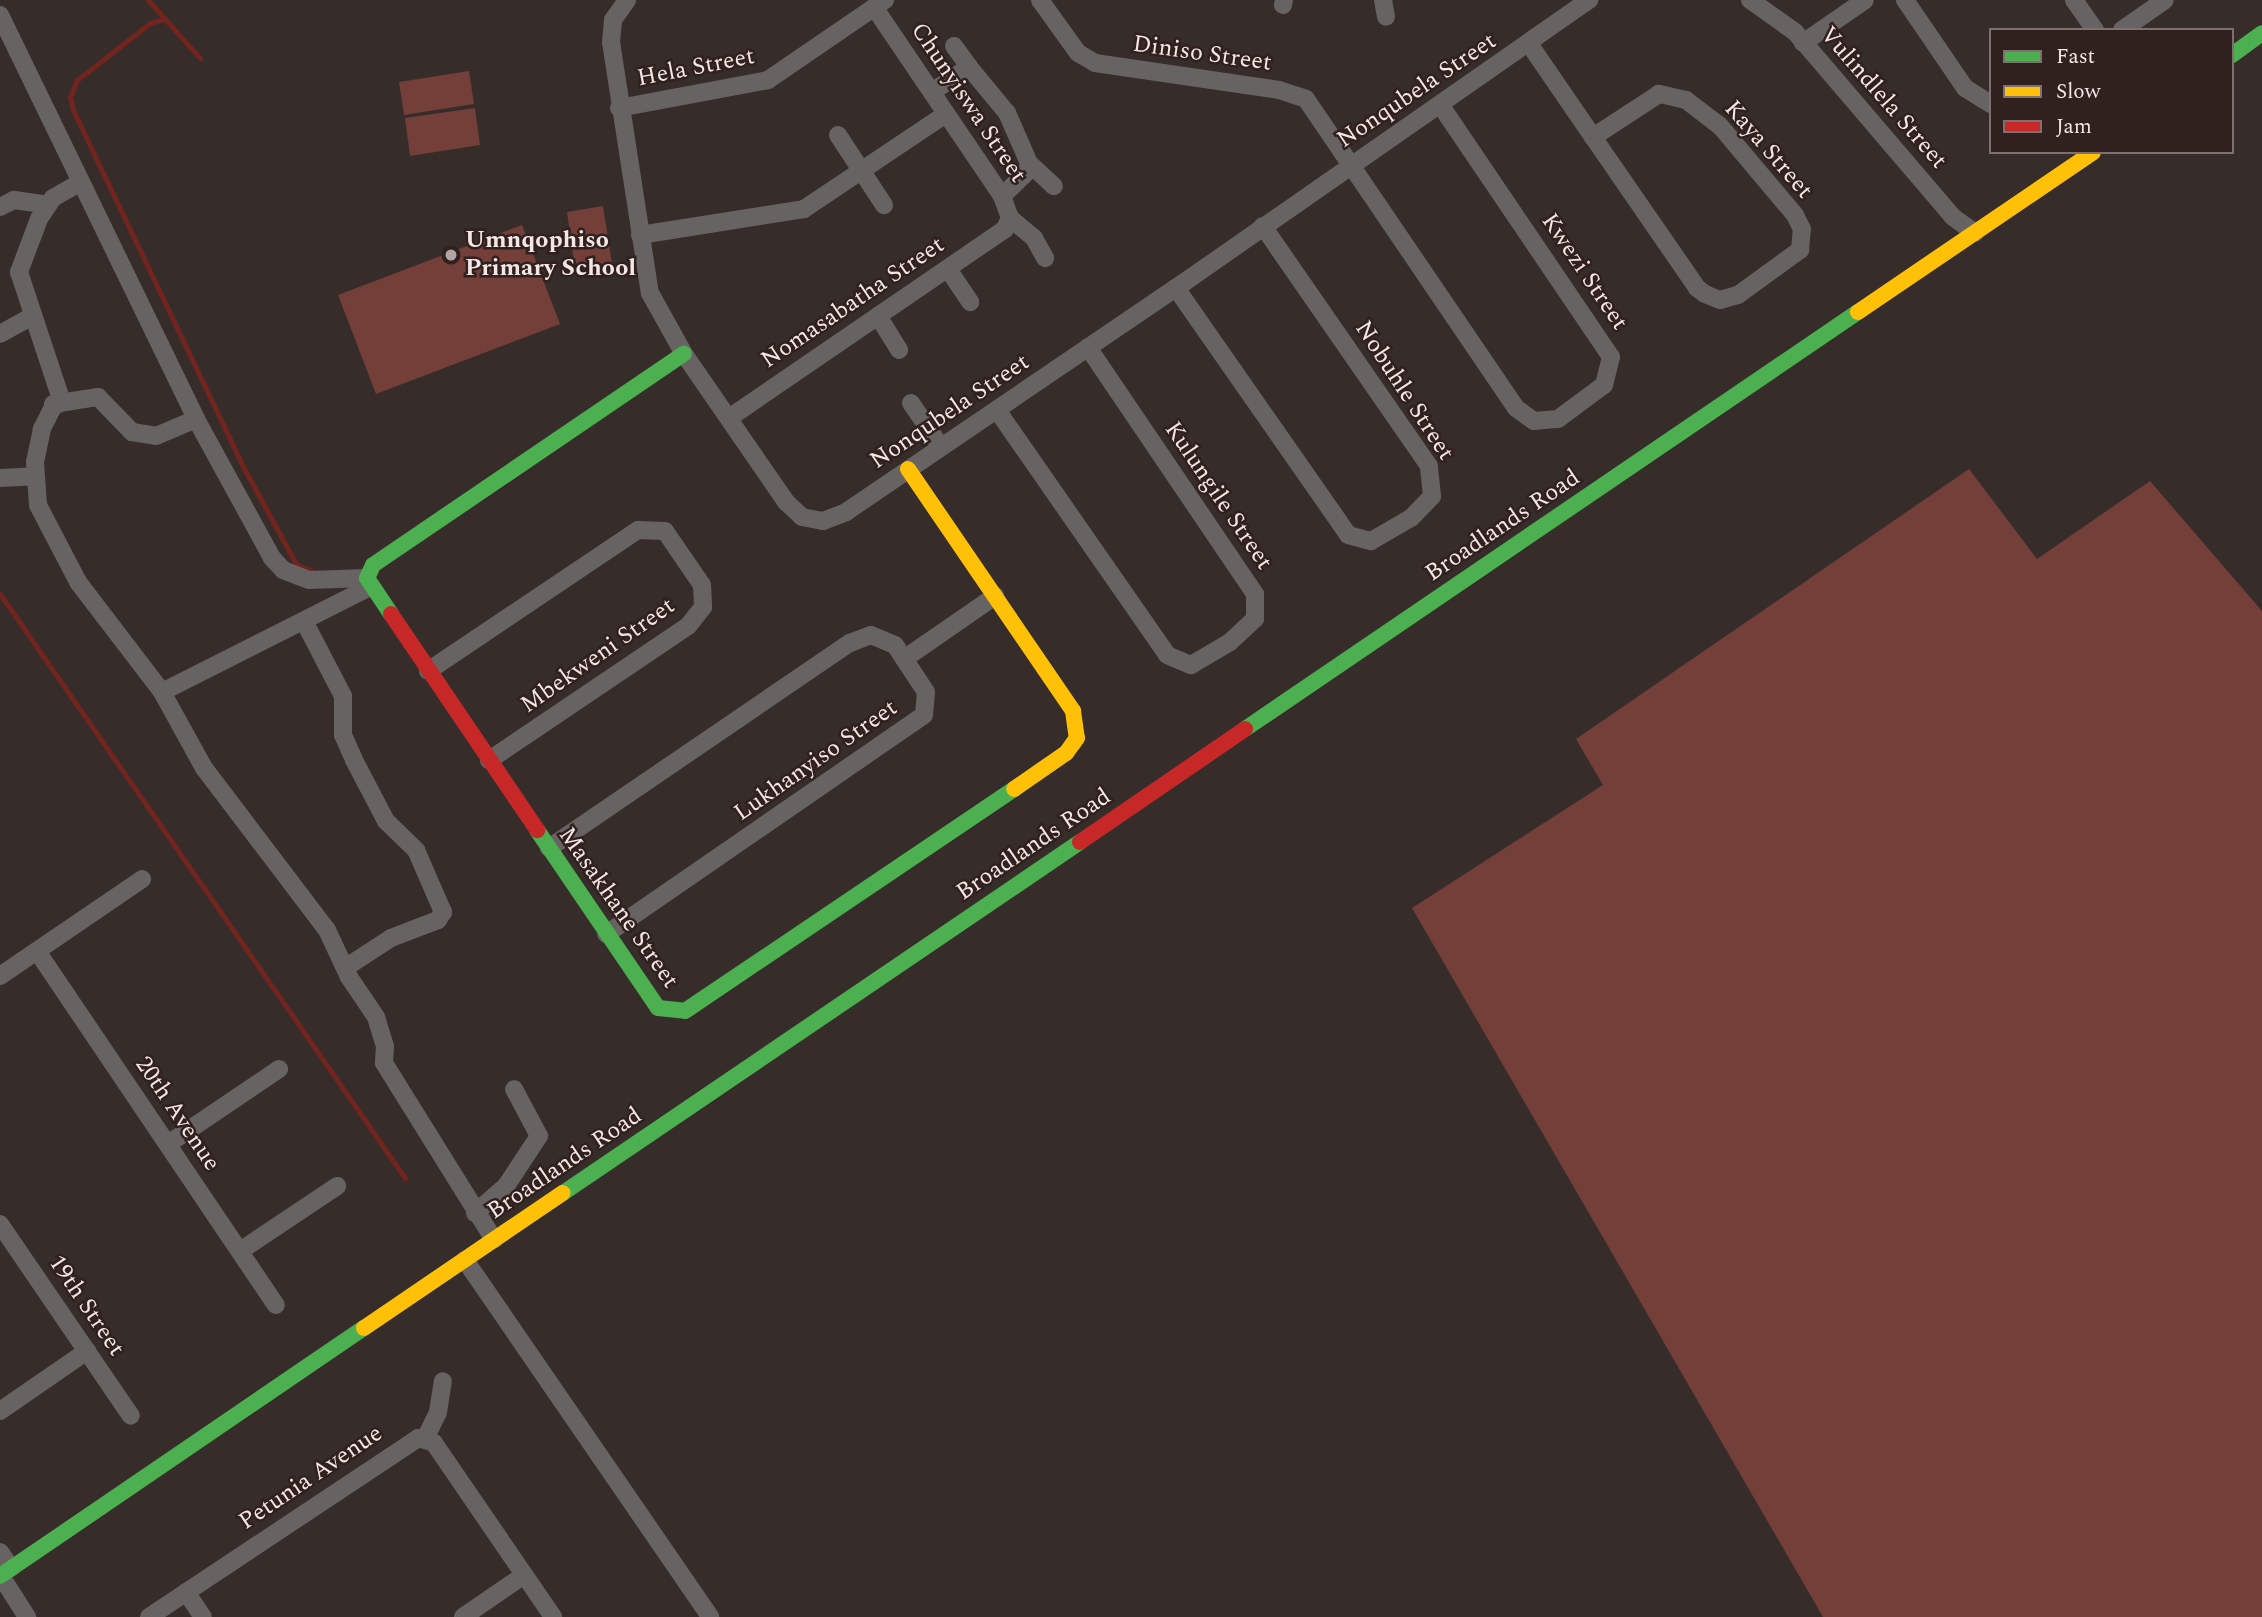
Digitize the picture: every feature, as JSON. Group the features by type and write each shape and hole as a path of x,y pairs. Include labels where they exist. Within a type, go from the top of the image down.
{"main road":[{"path":"2234,54 2262,33"},
{"name":"Broadlands Road","path":"4,1573 2090,154"},
{"path":"368,582 373,565 684,354"},
{"name":"Masakhane Street","path":"368,582 658,1008 685,1011 1066,753 1078,729 1073,710 908,469"}],"street":[{"name":"Nonqubela Street","path":"627,0 611,32 620,108 650,293 684,354 786,502 811,520 823,521 846,512 997,410 1351,165 1530,45 1590,0"},
{"name":"Diniso Street","path":"1040,0 1078,53 1095,63 1279,90 1306,99 1351,165"},
{"name":"Vulindlela Street","path":"1750,0 1786,24 1953,217 1975,233"},
{"path":"1803,43 1865,0"},
{"path":"1905,0 1965,88 1989,103"},
{"path":"2074,0 2094,28"},
{"path":"2125,28 2165,0"},
{"name":"Hela Street","path":"620,108 768,80 880,4"},
{"name":"Chunyiswa Street","path":"880,4 946,114 1002,195 1008,224"},
{"path":"0,15 79,183 196,419 233,491 283,570 309,580 368,582"},
{"name":"Kaya Street","path":"1530,45 1593,137 1697,288 1712,298 1738,295 1800,250 1802,229 1795,215 1720,126 1686,100 1659,94 1593,137"},
{"path":"954,46 1007,113 1029,163 1054,186"},
{"path":"932,92 969,67"},
{"name":"Kwezi Street","path":"1351,165 1516,408 1534,421 1558,419 1604,385 1611,357 1441,106"},
{"path":"640,235 796,212 862,172 946,114"},
{"path":"838,135 884,205"},
{"path":"1002,195 1027,172 1029,163"},
{"path":"79,183 48,205 30,236 19,272 62,402 56,404 42,429 35,476 38,505 78,582 162,692 204,768 327,929 345,968 376,1017 385,1047 384,1063 494,1240"},
{"path":"0,207 14,200 48,205"},
{"path":"1008,224 1034,238 1045,258"},
{"name":"Nomasabatha Street","path":"729,418 948,269 1008,224"},
{"name":"Nobuhle Street","path":"1176,288 1348,535 1371,541 1410,518 1432,496 1429,466 1263,226"},
{"path":"948,269 970,302"},
{"path":"0,334 32,316"},
{"path":"878,316 900,350"},
{"name":"Kulungile Street","path":"997,410 1167,655 1191,665 1230,642 1255,619 1255,594 1088,347"},
{"path":"56,404 98,397 131,432 156,436 196,419"},
{"path":"911,403 941,447"},
{"path":"0,478 35,476"},
{"name":"Mbekweni Street","path":"428,671 638,530 665,531 702,585 703,607 688,626 489,760"},
{"path":"162,692 304,623 368,582"},
{"path":"904,659 995,596"},
{"path":"304,623 343,696 343,735 354,760 386,821 416,850 443,912 439,920 391,938 345,968"},
{"name":"Lukhanyiso Street","path":"549,848 850,643 871,635 883,637 904,659 926,692 924,715 913,725 606,934"},
{"path":"0,976 142,879"},
{"name":"20th Avenue","path":"37,951 276,1305"},
{"path":"168,1144 279,1069"},
{"path":"475,1213 506,1186 539,1136 514,1089"},
{"path":"240,1251 337,1186"},
{"name":"19th Street","path":"0,1224 131,1416"},
{"path":"465,1260 710,1617"},
{"path":"0,1411 87,1351"},
{"path":"443,1381 438,1412 425,1438 434,1443 553,1617"},
{"name":"Petunia Avenue","path":"149,1617 411,1440 425,1438"},
{"path":"0,1552 4,1573 27,1617"},
{"path":"463,1617 524,1575"},
{"path":"186,1592 202,1617"}],"shaded area":[{"path":"469,71 474,104 404,115 399,82"},
{"path":"475,108 480,145 410,156 405,118"},
{"path":"603,206 612,264 575,269 567,212"},
{"path":"522,225 560,324 376,394 338,295"},
{"path":"1969,469 2037,559 2150,481 2262,611 2262,1617 1823,1617 1412,908 1603,785 1576,739"}],"waterway":[{"path":"148,0 200,58"},
{"path":"165,19 150,23 77,80 70,97 73,110 245,470 296,564 318,574"},
{"path":"0,594 405,1178"}],"traffic: fast":[{"path":"2234,54 2262,33"},
{"path":"1245,729 1858,312"},
{"path":"391,614 367,578 373,565 684,354"},
{"path":"537,830 658,1008 685,1011 1014,789"},
{"path":"563,1193 1080,842"},
{"path":"0,1576 364,1328"}],"traffic: slow":[{"path":"1858,312 2090,154"},
{"path":"908,469 1073,711 1077,738 1066,753 1014,789"},
{"path":"364,1328 563,1193"}],"traffic: jam":[{"path":"391,614 537,830"},
{"path":"1080,842 1245,729"}],"place":[{"name":"Umnqophiso Primary School","path":"451,255"}]}
